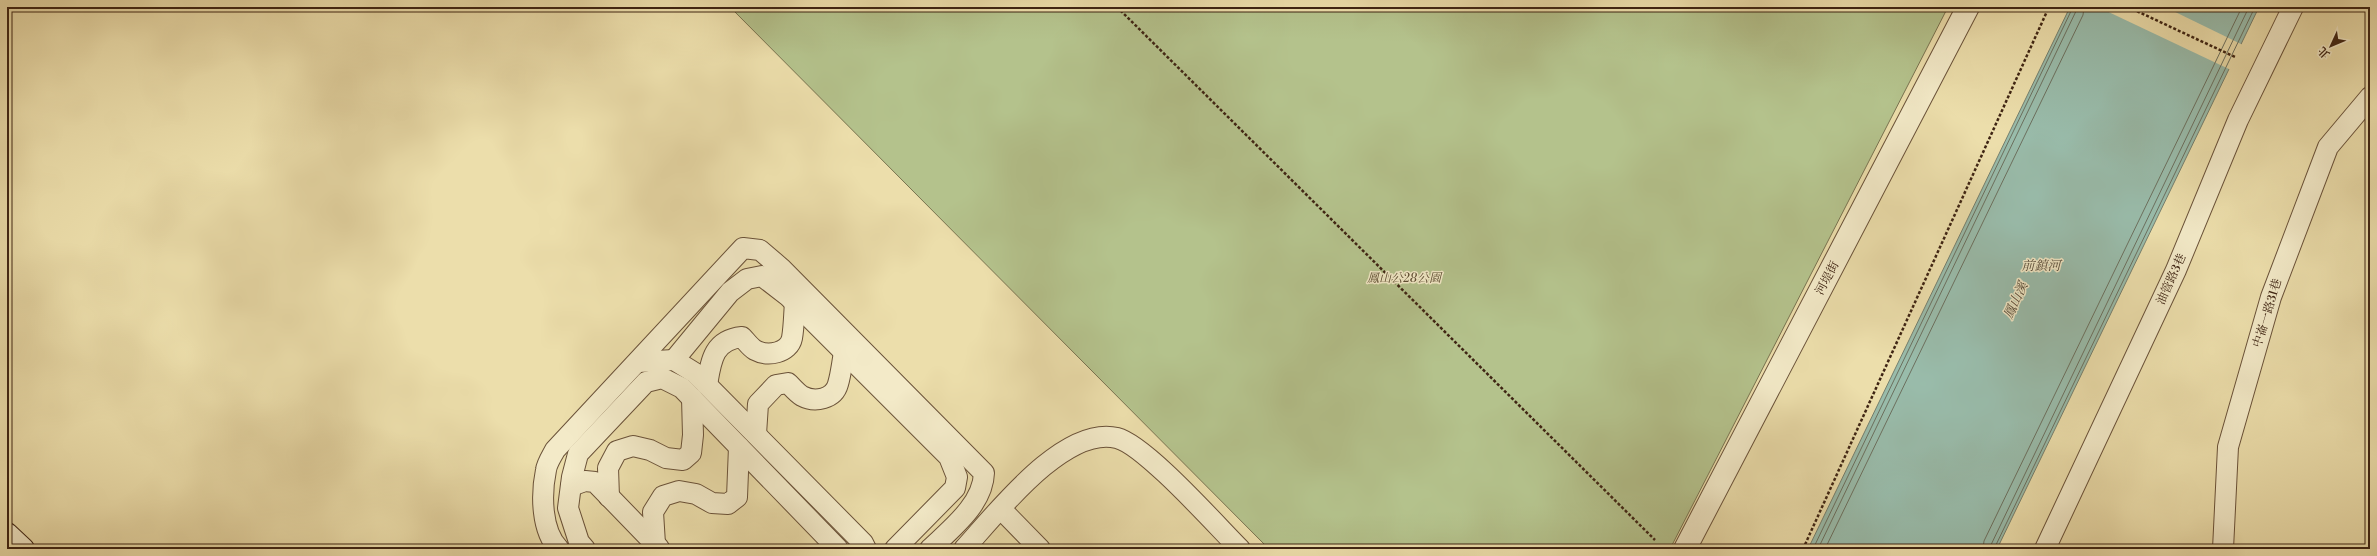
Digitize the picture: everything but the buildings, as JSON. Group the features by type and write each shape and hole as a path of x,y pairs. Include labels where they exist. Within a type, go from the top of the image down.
{"street":[{"name":"河堤街","path":"1685,549 1968,7"},
{"path":"7,534 23,549"}],"lane":[{"name":"油管路3巷","path":"2045,549 2176,270 2238,120 2293,7"},
{"name":"中崙一路31巷","path":"2223,549 2228,447 2271,297 2328,147 2370,97"},
{"path":"557,547 549,532 544,503 546,468 555,450 743,248 760,250 781,268 984,473 984,486 979,497 930,549"},
{"path":"674,360 730,292 747,279 762,276 795,303 949,457 957,477 955,488 895,549"},
{"path":"707,385 712,358 718,348 729,338 742,337 754,349 762,352 774,353 785,349 792,339 795,303"},
{"path":"756,434 758,404 776,385 788,383 801,396 808,399 820,399 832,395 838,385 844,353"},
{"path":"638,362 674,360 695,373 863,543 866,549"},
{"path":"544,503 578,454 646,382 662,378 682,388 838,549"},
{"path":"609,497 608,468 617,451 633,446 650,450 666,458 683,460 691,453 693,435 692,398"},
{"path":"964,549 1051,459 1086,439 1117,438 1142,451 1240,549"},
{"path":"658,546 654,512 663,496 679,491 696,494 712,503 728,504 737,497 739,447"},
{"path":"557,547 568,508 578,454"},
{"path":"571,486 585,481 595,482 658,546"},
{"path":"568,508 578,542 585,549"},
{"path":"1001,509 1040,549"}],"path":[{"path":"1117,7 1661,546"},
{"path":"1803,549 2049,7"},
{"path":"2128,7 2262,70"}],"green space":[{"name":"鳳山公28公園","path":"730,7 1948,7 1670,549 1269,549"}],"water":[{"name":"前鎮河","path":"2070,7 2259,7 1997,549 1808,549"}],"pier":[{"path":"2098,7 2165,7 2243,45 2231,70"}],"water label":[{"name":"鳳山溪","path":"2015,300"}]}
